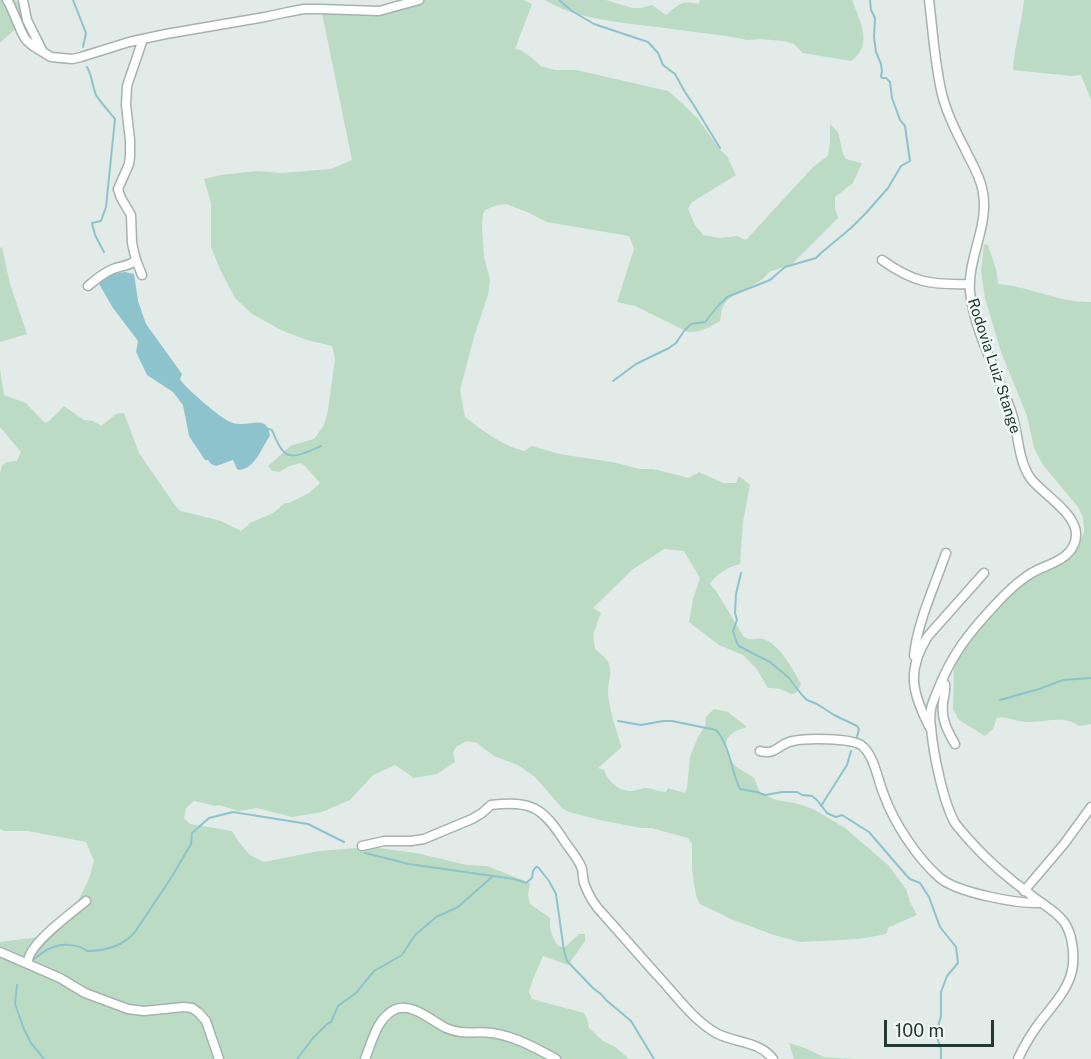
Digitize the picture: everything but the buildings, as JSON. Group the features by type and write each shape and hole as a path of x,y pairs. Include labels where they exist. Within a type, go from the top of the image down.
{"street":[{"path":"7,0 26,40 51,57 72,59 142,39 304,9 379,11 419,0"},
{"path":"23,0 27,20 43,52"},
{"name":"Rodovia Luiz Stange","path":"930,0 938,74 943,97 953,125 977,171 985,200 970,284 974,312 1012,411 1026,471 1034,483 1068,516 1076,528 1074,545 1066,555 1029,573 990,610 960,646 941,682 931,709 931,731 940,778 955,822 992,864 1024,891 1053,911 1065,923 1070,933 1073,964 1069,980 1064,992 1030,1036 1018,1059"},
{"path":"142,39 127,86 126,105 130,156 118,189 131,215 132,243 142,275"},
{"path":"88,286 106,272 134,263 136,260"},
{"path":"882,260 897,271 920,281 970,284"},
{"path":"915,662 914,654 922,620 946,554"},
{"path":"931,731 923,716 913,683 915,662 927,636 984,573"},
{"path":"941,682 946,687 943,720 955,744"},
{"path":"760,751 770,753 793,741 846,740 859,744 867,750 884,796 896,820 922,858 941,878 958,887 1008,901 1026,904 1042,903"},
{"path":"362,846 384,841 424,839 472,819 491,805 523,804 541,812 556,827 577,858 582,869 583,881 593,902 679,1001 718,1034 760,1048 773,1059"},
{"path":"1024,891 1064,844 1091,807"},
{"path":"28,964 27,959 30,952 38,943 86,901"},
{"path":"0,952 60,978 85,993 128,1009 144,1011 192,1008 199,1012 206,1021 219,1059"},
{"path":"365,1059 379,1025 390,1013 403,1008 459,1032 491,1033 512,1038 556,1059"}],"green space":[{"path":"0,0 15,0 19,4 23,22 0,43"},
{"path":"408,0 523,0 532,4 515,49 521,50 541,66 555,70 576,70 668,91 699,120 720,150 727,156 736,175 691,203 688,209 695,225 703,235 720,238 737,236 746,240 813,167 828,156 830,124 838,132 846,159 862,163 853,183 835,197 838,218 792,264 769,272 759,282 731,297 722,308 720,321 697,332 688,332 635,306 617,302 634,249 629,236 547,222 506,204 485,210 482,226 484,257 490,279 488,295 460,390 465,417 493,437 524,451 532,446 559,454 640,469 653,469 689,478 699,472 723,483 736,483 739,476 750,485 743,522 740,564 723,571 710,584 744,637 769,641 780,651 801,684 799,689 792,694 780,689 768,688 756,668 743,655 719,645 689,622 700,578 684,551 664,549 632,570 593,608 601,613 593,635 595,649 606,658 609,665 608,697 622,747 598,768 604,770 612,782 624,790 647,788 666,792 668,788 685,793 690,757 705,726 706,717 714,709 728,712 747,727 729,736 726,750 733,764 754,778 760,793 776,800 815,810 845,828 888,865 906,889 917,915 889,927 886,934 859,939 800,942 731,919 700,904 696,896 692,870 692,844 688,838 651,828 600,820 569,812 562,808 535,777 518,765 494,756 477,743 467,741 457,746 453,752 455,762 437,774 414,778 395,765 373,775 350,800 322,812 292,817 257,808 239,811 194,801 186,808 184,818 190,824 232,831 250,855 264,862 319,851 370,847 416,853 467,865 487,866 530,883 528,895 530,904 550,918 551,933 558,946 565,947 579,934 585,934 585,941 568,965 543,956 529,992 532,999 584,1013 589,1028 629,1059 0,1059 0,942 39,937 71,915 89,879 94,861 86,842 28,831 0,829 0,474 2,465 17,461 21,452 0,427 0,369 4,395 26,403 45,423 64,406 84,420 93,421 101,426 116,414 124,413 139,453 181,511 221,521 241,531 250,523 273,513 285,503 309,493 320,483 301,463 289,466 280,472 272,471 268,466 292,445 314,439 324,425 335,359 332,346 283,331 252,314 235,298 211,247 211,203 204,179 257,171 281,173 331,169 352,160 321,8 387,7"},
{"path":"545,0 606,0 632,8 652,5 666,15 681,4 688,2 699,4 700,0 852,0 864,40 858,55 851,61 803,53 794,44 784,41 747,40 595,18 568,11"},
{"path":"1024,0 1091,0 1091,100 1081,75 1013,70"},
{"path":"984,244 988,245 998,284 1067,300 1091,302 1091,724 1079,726 1067,720 1026,722 997,718 993,729 985,736 959,720 953,709 954,664 1019,579 1074,549 1084,533 1084,527 1083,517 1078,507 1043,465 1034,448 1027,416 1001,352 985,298 981,271"},
{"path":"2,247 10,284 27,334 0,342 0,248"},
{"path":"789,1043 824,1057 854,1059 794,1059"}],"water":[{"path":"125,272 134,274 138,301 146,324 182,374 180,379 183,383 230,422 240,424 258,422 263,423 269,429 270,436 250,466 239,470 233,460 216,466 205,460 189,436 183,405 173,392 147,375 136,352 138,341 113,308 99,284 107,275"}],"waterway":[{"path":"73,0 86,33 83,47"},
{"path":"559,0 594,24 648,42 658,53 663,65 675,74 720,148"},
{"path":"613,381 636,364 676,343 691,324 705,322 727,297 770,280 785,267 816,258 866,213 888,188 901,166 910,161 905,126 900,120 892,98 890,82 881,76 881,64 876,52 874,37 875,18 870,0"},
{"path":"87,67 96,95 115,119 106,207 101,221 92,223 95,235 104,252"},
{"path":"266,428 272,430 281,448 290,455 303,454 321,446"},
{"path":"741,573 736,594 737,620 733,631 739,646 770,662 788,677 807,700 857,726 859,729 857,737"},
{"path":"1000,700 1063,680 1091,678"},
{"path":"618,721 641,725 672,721 716,730 724,743 740,789 765,795 797,792 812,796 827,813 836,817 842,815 869,832 906,875 920,883 929,897 940,927 956,947 958,963 947,976 941,992 941,1016 936,1034 941,1049 941,1059"},
{"path":"821,806 847,765 851,751"},
{"path":"34,959 57,946 73,945 87,951 100,950 113,947 130,937 171,878 191,844 192,833 209,818 233,812 308,824 344,842"},
{"path":"365,853 409,864 514,879 526,883 538,867 556,894 567,961 593,988 631,1021 654,1059"},
{"path":"297,1059 313,1038 331,1022 338,1006 356,993 374,971 402,955 415,935 436,917 458,907 493,876"},
{"path":"17,985 15,1004 24,1029 31,1043 44,1059"}]}
